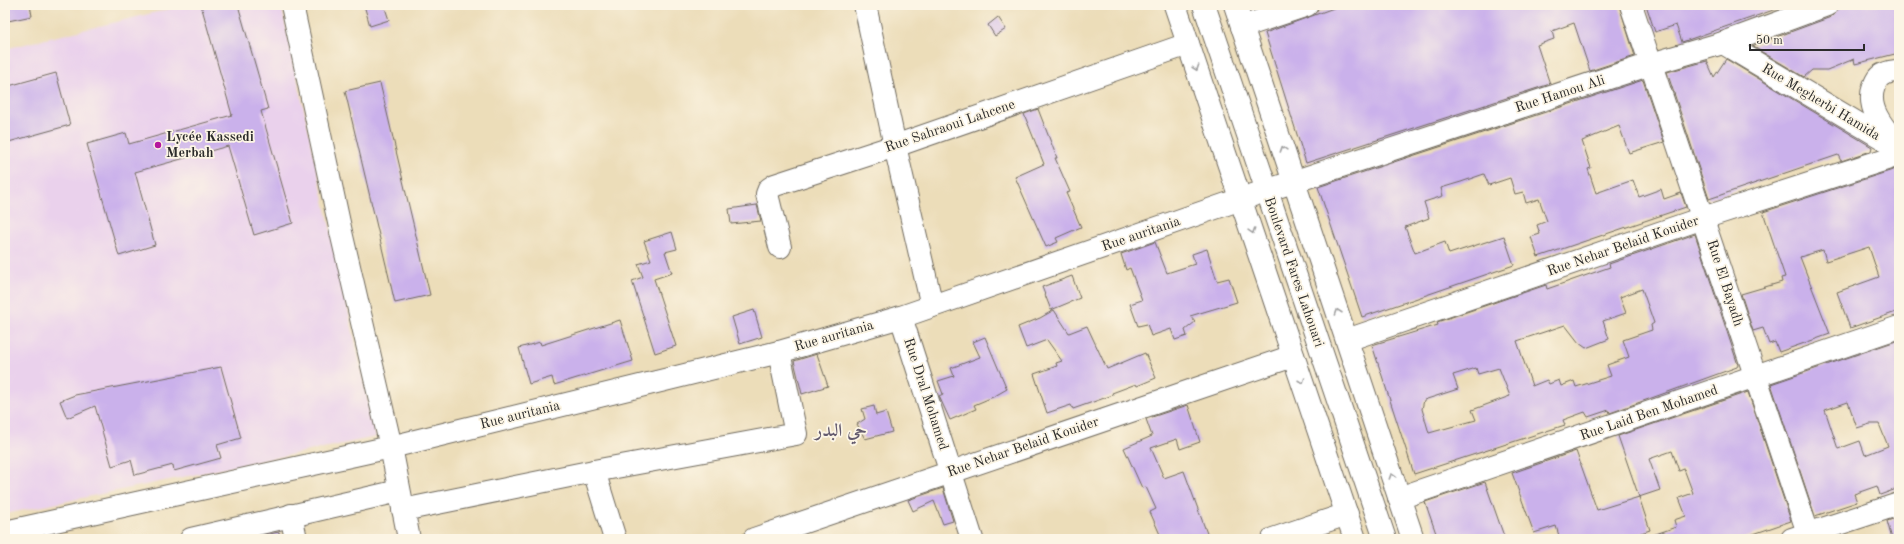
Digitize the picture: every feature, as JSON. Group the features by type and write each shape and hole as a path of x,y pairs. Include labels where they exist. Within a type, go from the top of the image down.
{"street":[{"path":"292,5 340,232 391,447 409,539"},
{"path":"865,5 895,146 932,306"},
{"path":"1174,5 1355,539"},
{"name":"Boulevard Fares Lahouari","path":"1204,5 1385,539"},
{"path":"1235,5 1413,539"},
{"path":"1242,27 1307,5"},
{"name":"Rue El Bayadh","path":"1631,5 1755,377 1803,537"},
{"name":"Rue Hamou Ali","path":"1267,192 1293,182 1651,64 1723,43 1827,5"},
{"name":"Rue Megherbi Hamida","path":"1723,43 1899,148"},
{"name":"Rue Sahraoui Lahcene","path":"780,247 767,194 768,189 776,185 895,146 1188,44"},
{"path":"1899,71 1884,73 1880,76 1872,91 1871,102 1876,116 1899,145"},
{"name":"Rue Nehar Belaid Kouider","path":"1347,340 1703,218 1899,155"},
{"name":"Rue auritania","path":"5,532 391,447 779,352 901,317 1241,199 1267,192"},
{"name":"Rue Dral Mohamed","path":"901,317 972,539"},
{"name":"Rue Laid Ben Mohamed","path":"1399,498 1899,327"},
{"path":"191,539 291,515 594,471 796,434 779,352"},
{"name":"Rue Nehar Belaid Kouider","path":"754,539 1293,356"},
{"path":"594,471 615,539"},
{"path":"1803,537 1899,504"},
{"path":"1273,539 1347,514"},
{"path":"291,515 296,539"}],"shaded area":[{"path":"186,5 281,5 376,437 5,514 5,49"}],"building":[{"path":"5,5 30,5 32,16 8,21"},
{"path":"201,5 238,5 268,109 261,111 293,223 254,235 228,146 135,172 155,245 119,256 87,144 126,133 129,144 232,115"},
{"path":"364,5 384,5 389,20 370,26"},
{"path":"1342,5 1619,5 1635,56 1590,71 1574,23 1552,31 1554,39 1537,45 1550,84 1306,163 1265,33"},
{"path":"1646,5 1781,5 1782,7 1682,42 1676,25 1655,32"},
{"path":"1852,5 1899,5 1899,53 1855,64 1854,59 1827,70 1812,70 1804,77 1752,46 1831,17 1838,9"},
{"path":"998,17 1006,29 995,36 988,25"},
{"path":"1726,59 1872,147 1871,151 1841,161 1838,155 1709,199 1667,72 1707,61 1714,77"},
{"path":"56,73 70,125 5,143 5,87"},
{"path":"1643,80 1664,142 1629,153 1619,126 1582,141 1591,168 1588,169 1596,193 1633,180 1639,197 1661,189 1664,199 1681,193 1686,207 1538,257 1531,237 1540,234 1537,225 1547,221 1539,199 1526,203 1523,192 1515,194 1510,178 1489,185 1484,174 1441,188 1443,196 1424,202 1429,218 1405,227 1415,253 1445,242 1449,254 1504,236 1514,265 1362,317 1318,187"},
{"path":"380,83 430,295 395,303 345,91"},
{"path":"1038,109 1057,158 1055,158 1070,192 1066,193 1081,227 1056,238 1058,242 1046,247 1015,177 1044,164 1024,114"},
{"path":"1899,168 1899,311 1850,328 1837,292 1879,277 1869,247 1826,261 1823,250 1800,257 1830,334 1779,352 1775,342 1769,344 1763,328 1753,331 1741,294 1782,282 1781,278 1785,277 1763,212"},
{"path":"757,205 761,221 731,224 729,209"},
{"path":"672,232 677,249 665,252 672,273 654,279 676,346 655,353 632,281 643,277 638,264 651,260 644,241"},
{"path":"1695,234 1738,365 1737,367 1610,413 1609,410 1588,417 1585,412 1563,420 1565,425 1414,474 1372,345 1438,325 1437,322 1546,285 1547,289 1610,267 1609,264","holes":["1642,289 1654,323 1651,325 1652,330 1623,340 1629,357 1607,365 1611,376 1576,387 1574,381 1561,386 1559,380 1549,384 1547,380 1532,386 1517,341 1565,325 1579,343 1586,348 1609,339 1603,321 1626,313 1620,297","1476,368 1478,374 1499,368 1510,396 1472,410 1476,420 1429,433 1422,409 1424,400 1458,389 1453,375"]},
{"path":"1155,242 1167,273 1195,264 1192,254 1207,249 1217,281 1229,278 1237,302 1190,316 1195,322 1185,330 1187,336 1175,340 1171,329 1151,336 1147,324 1138,326 1130,304 1142,300 1130,268 1126,270 1121,254"},
{"path":"1072,276 1080,298 1051,310 1042,287"},
{"path":"754,310 762,337 740,344 732,317"},
{"path":"1054,310 1069,333 1087,326 1107,369 1145,353 1156,378 1137,386 1136,384 1112,393 1113,395 1073,409 1071,405 1047,413 1034,374 1057,366 1056,363 1062,361 1047,340 1026,348 1018,327 1040,318"},
{"path":"620,320 633,361 554,385 552,377 529,384 519,348 540,342 541,345"},
{"path":"985,337 1007,389 974,405 976,409 950,420 939,396 943,394 938,381 954,376 951,368 980,357 973,342"},
{"path":"1899,340 1899,488 1880,495 1877,486 1854,494 1857,502 1815,516 1771,384","holes":["1848,402 1857,428 1870,424 1879,424 1888,446 1865,455 1860,441 1838,449 1825,410"]},
{"path":"817,354 828,386 802,394 794,361"},
{"path":"221,367 241,438 217,445 221,458 174,471 173,465 135,475 131,460 112,466 95,406 67,418 60,401 75,395"},
{"path":"1748,392 1791,521 1739,539 1648,539 1647,537 1676,527 1674,520 1686,516 1679,498 1693,493 1684,469 1679,471 1672,451 1649,459 1660,490 1639,497 1618,436"},
{"path":"1188,405 1200,442 1180,449 1177,439 1151,448 1164,478 1184,471 1209,539 1162,539 1150,512 1156,509 1146,487 1142,488 1124,448 1152,436 1146,419"},
{"path":"874,406 876,415 886,412 892,432 865,439 857,424 865,419 862,409"},
{"path":"1576,451 1597,510 1639,497 1650,530 1623,539 1560,539 1556,526 1534,533 1512,473"},
{"path":"1485,482 1505,539 1438,539 1425,502"},
{"path":"943,488 953,521 943,524 934,501 913,511 908,500"},
{"path":"1899,517 1899,539 1892,539 1887,521"},
{"path":"279,532 281,539 247,539"}],"place":[{"name":"Lycée Kassedi Merbah","path":"158,145"}],"district":[{"name":"حي البدر","path":"841,431"}]}
